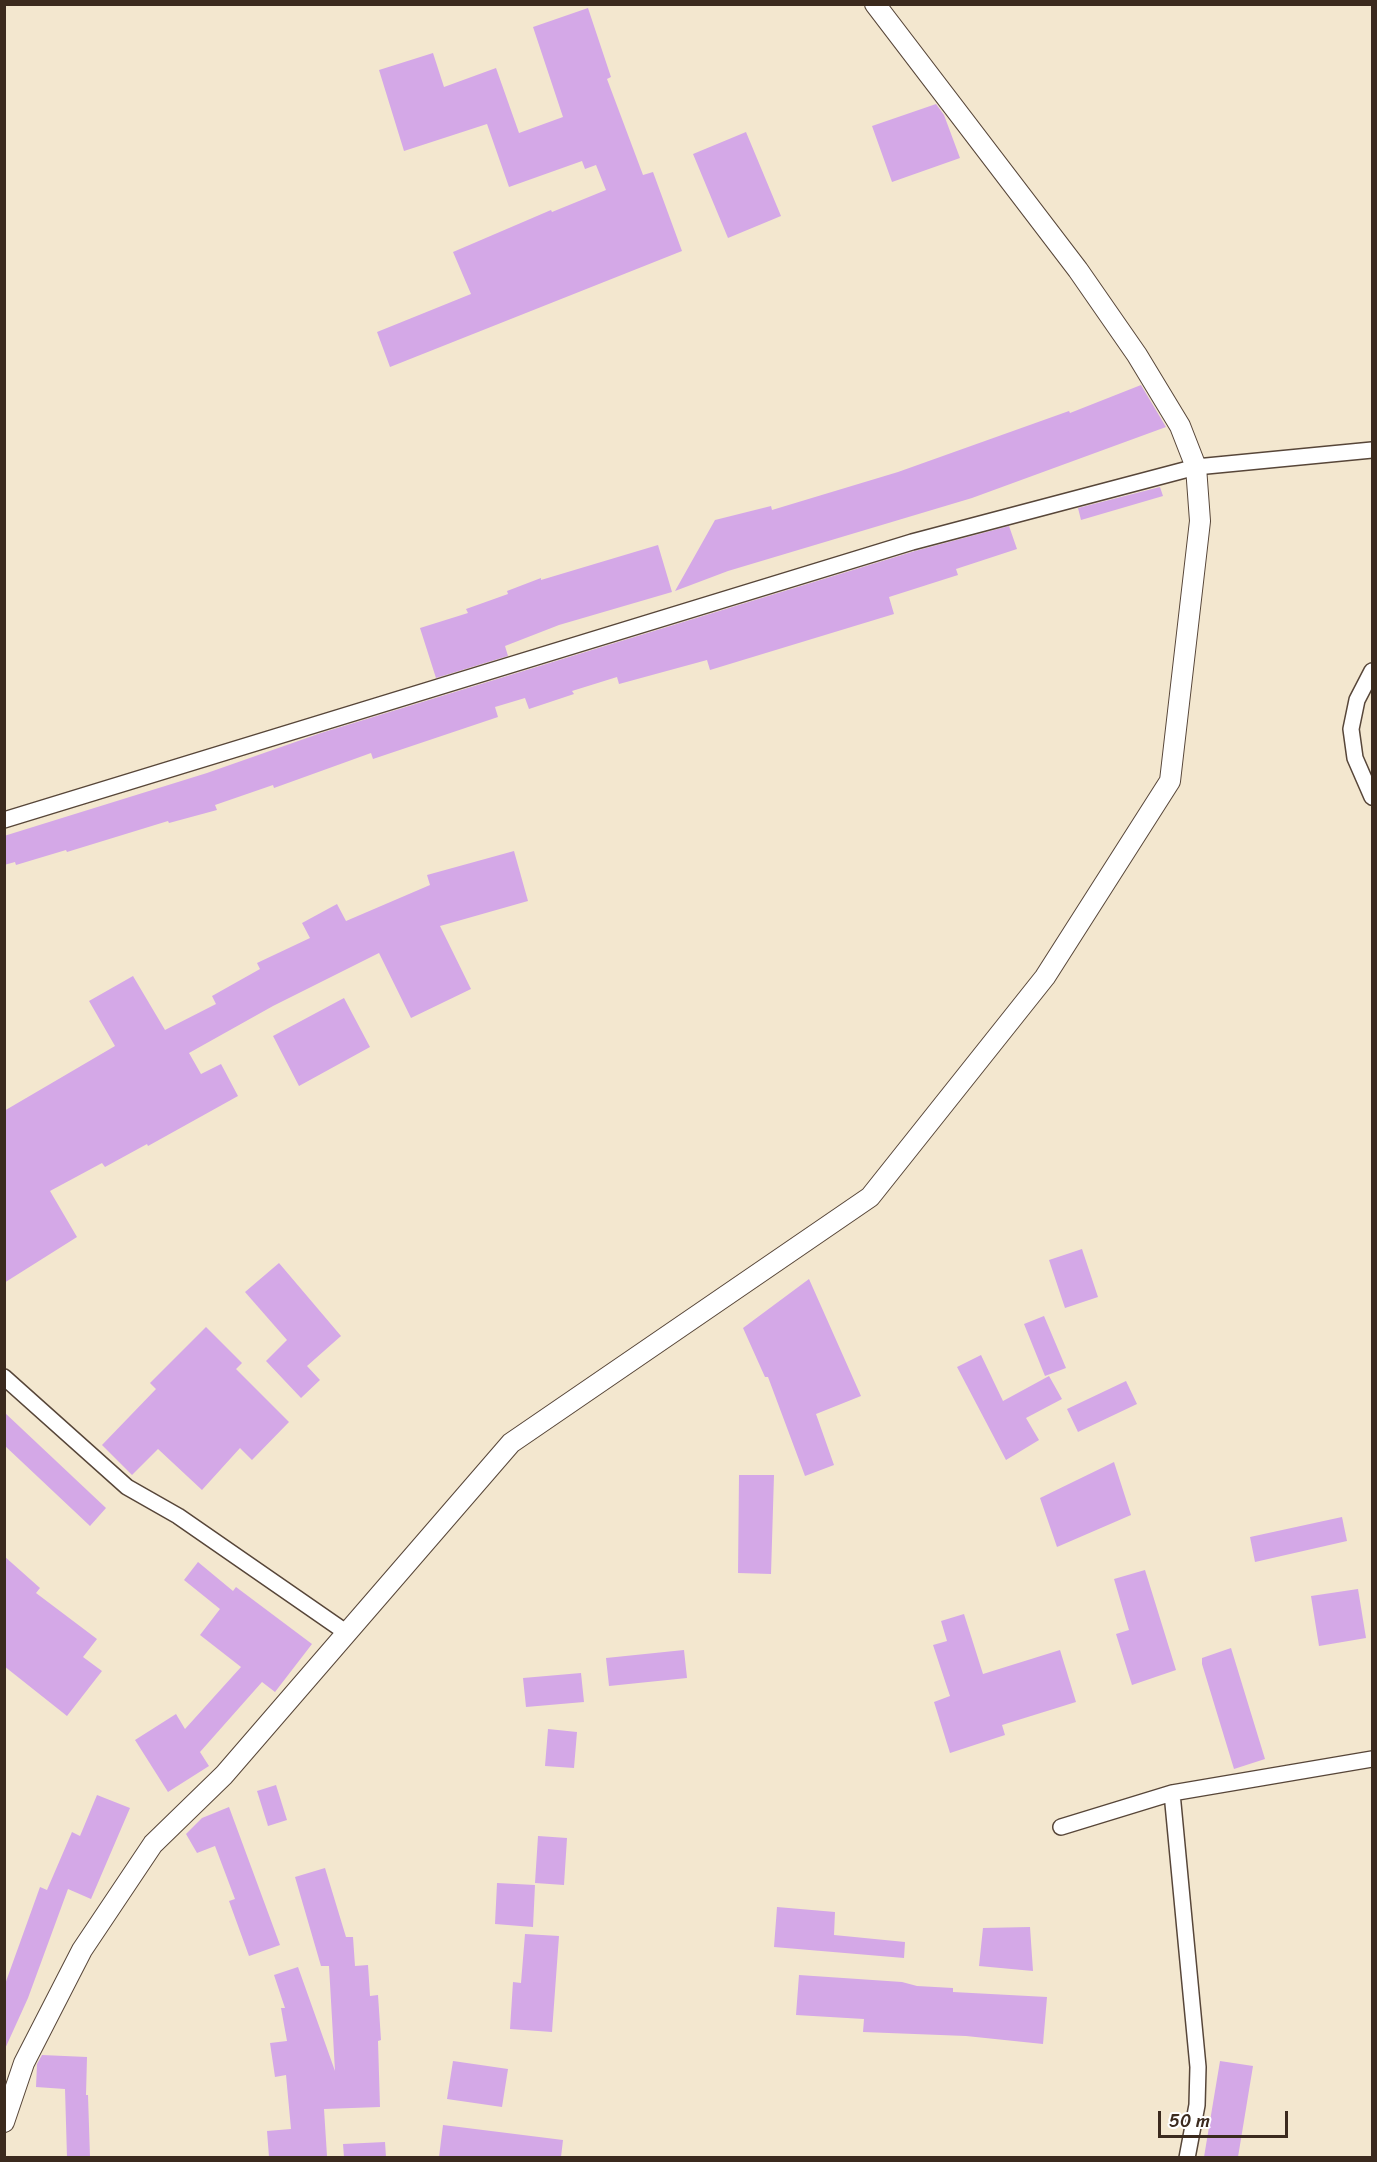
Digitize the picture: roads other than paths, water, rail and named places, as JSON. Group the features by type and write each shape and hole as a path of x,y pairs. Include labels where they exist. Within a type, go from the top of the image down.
{"street":[{"path":"4,2122 24,2063 82,1950 153,1844 224,1775 511,1443 870,1197 1045,977 1170,781 1200,521 1196,467 1180,426 1137,355 1078,270 875,4"},
{"path":"4,820 912,542 1196,467 1372,450"},
{"path":"1372,671 1357,700 1351,729 1355,758 1372,796"},
{"path":"4,1377 127,1487 178,1516 347,1633"},
{"path":"1061,1827 1172,1793 1372,1759"},
{"path":"1172,1793 1198,2067 1197,2105 1187,2157"}]}
